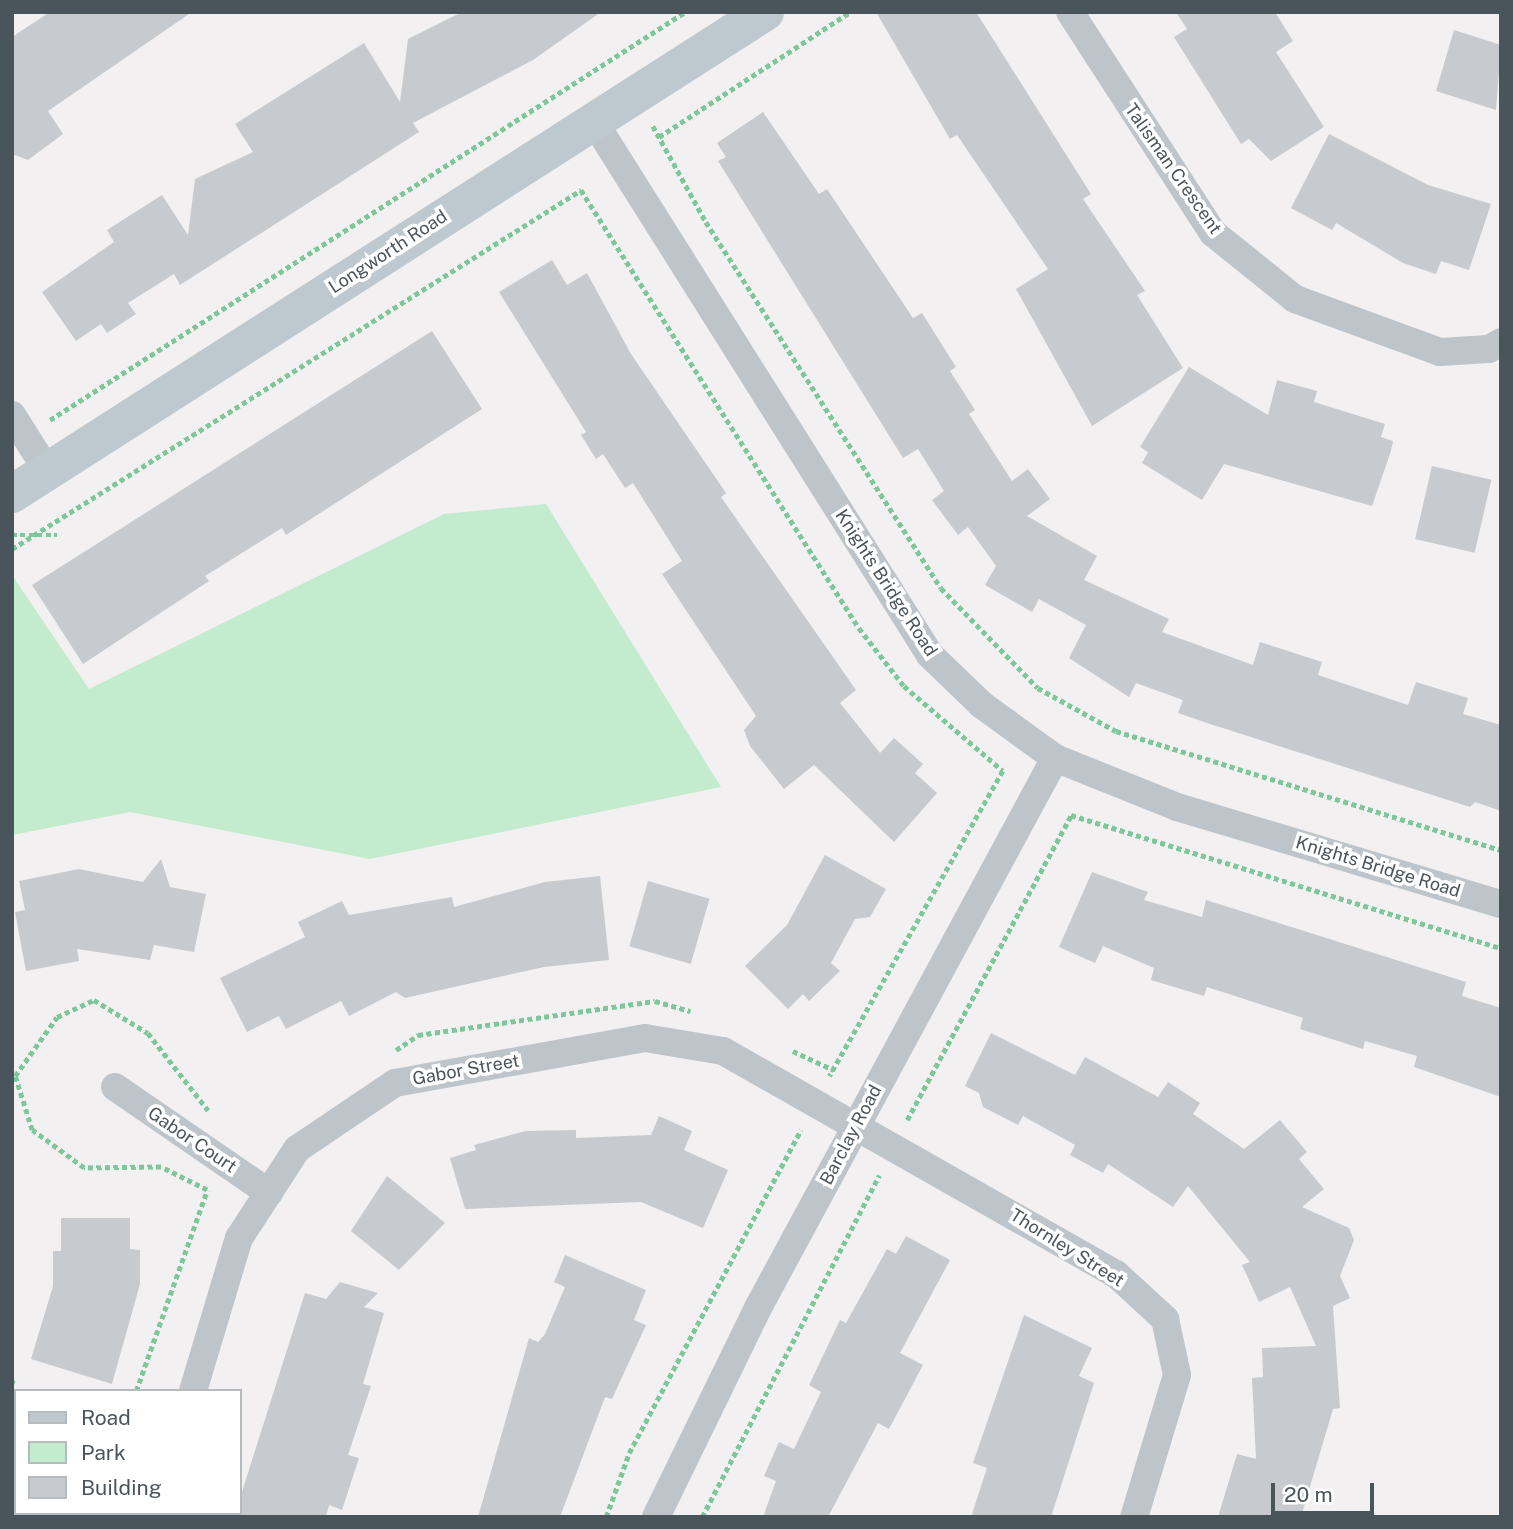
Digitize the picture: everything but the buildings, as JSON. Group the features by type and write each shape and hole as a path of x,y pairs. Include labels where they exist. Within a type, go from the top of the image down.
{"street":[{"name":"Longworth Road","path":"12,494 765,12"},
{"name":"Talisman Crescent","path":"1070,12 1213,233 1295,299 1440,352 1489,349 1501,342"},
{"name":"Knights Bridge Road","path":"593,120 930,655 982,705 1055,758 1177,807 1501,904"},
{"path":"12,415 47,472"},
{"name":"Barclay Road","path":"656,1517 857,1124 1055,758"},
{"name":"Gabor Street","path":"193,1389 239,1238 298,1149 395,1083 645,1038 723,1051 857,1124"},
{"name":"Gabor Court","path":"115,1087 269,1193"},
{"name":"Thornley Street","path":"857,1124 1116,1274 1166,1319 1178,1375 1134,1517"}],"path":[{"path":"46,422 685,12"},
{"path":"659,136 850,12"},
{"path":"647,116 706,222 941,588 1038,688 1116,731 1501,850"},
{"path":"12,549 581,190 859,628 904,686 1003,771 816,1102 629,1453 606,1517"},
{"path":"12,535 57,535"},
{"path":"702,1517 894,1145 1071,815 1501,948"},
{"path":"881,1171 892,1176"}],"green space":[{"path":"546,504 721,787 370,859 130,812 12,835 12,575 89,689 444,514"},
{"path":"12,1426 14,1515 100,1517 12,1517"}]}
